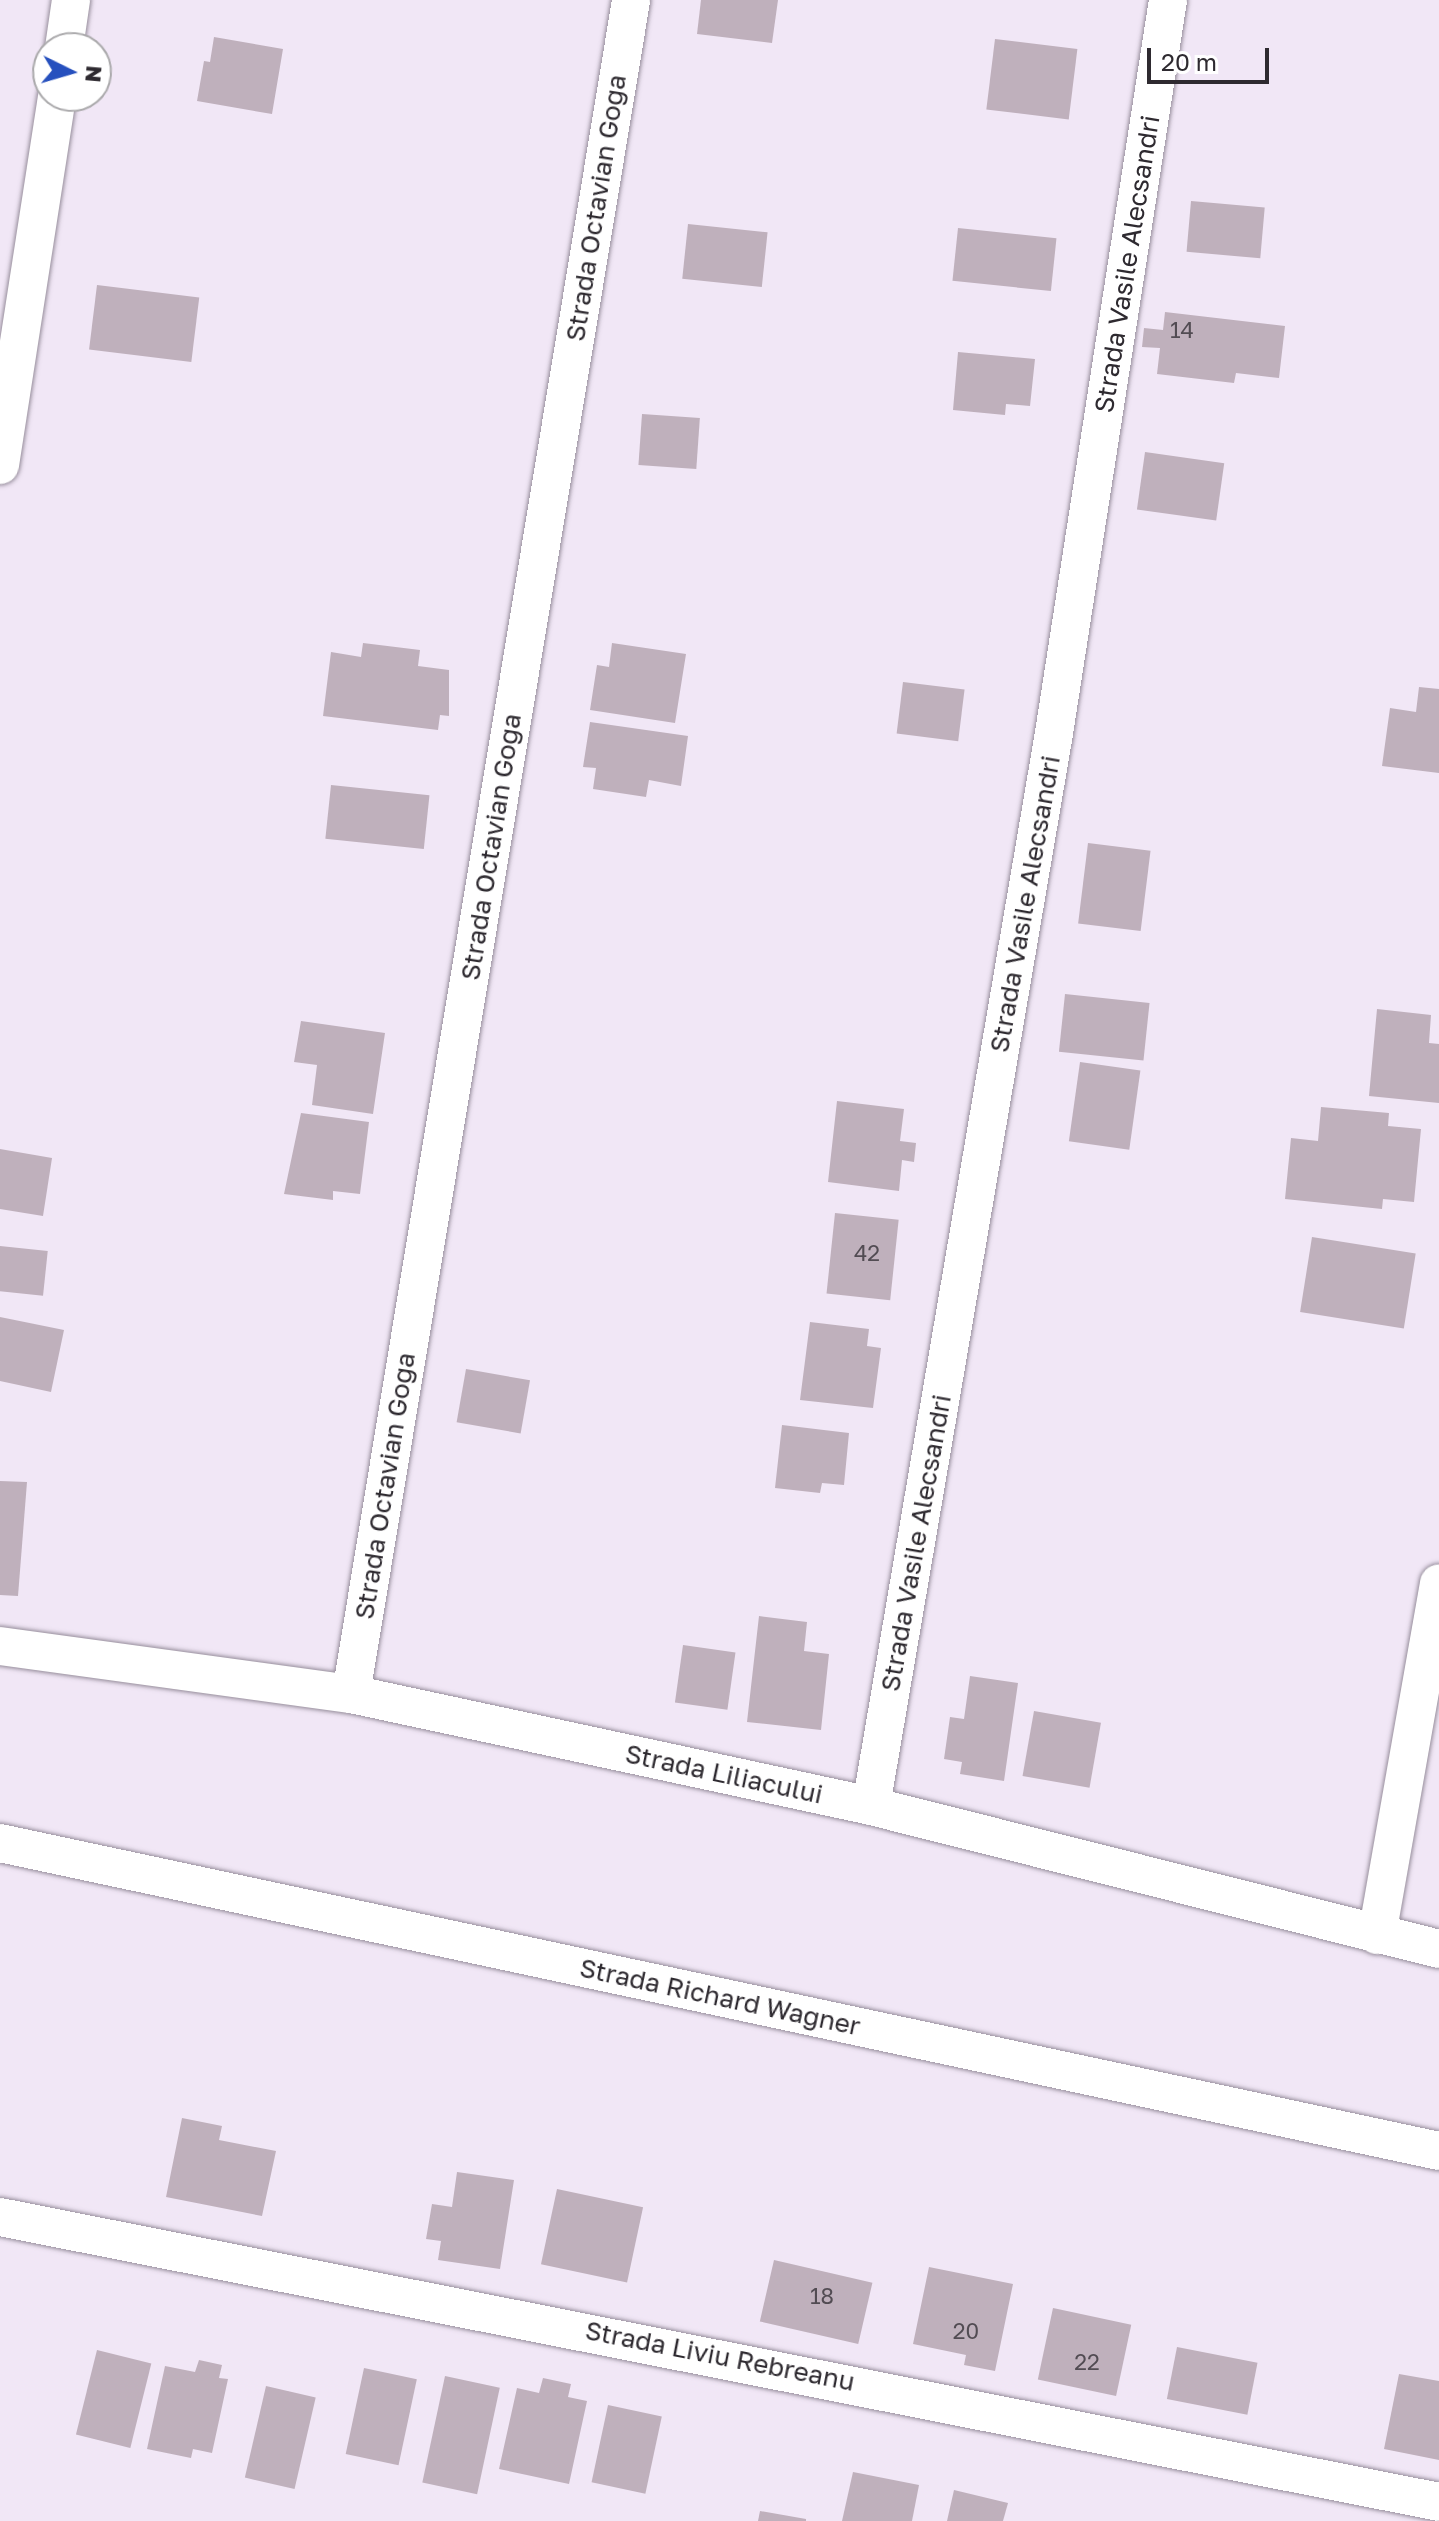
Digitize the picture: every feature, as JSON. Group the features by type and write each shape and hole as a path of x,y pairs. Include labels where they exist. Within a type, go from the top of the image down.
{"street":[{"path":"66,32 71,0"},
{"name":"Strada Octavian Goga","path":"351,1694 631,0"},
{"name":"Strada Vasile Alecsandri","path":"871,1806 1051,749 1168,0"},
{"path":"0,465 55,112"},
{"path":"1377,1935 1439,1583"},
{"name":"Strada Liliacului","path":"0,1646 351,1694 871,1806 1439,1949"},
{"name":"Strada Richard Wagner","path":"0,1843 1439,2151"},
{"name":"Strada Liviu Rebreanu","path":"0,2217 1439,2502"}],"building":[{"path":"701,0 778,0 772,43 697,34"},
{"path":"214,37 283,49 272,114 197,101 204,61 210,62"},
{"path":"995,39 1077,49 1069,120 986,109"},
{"path":"1191,201 1265,207 1260,258 1187,252"},
{"path":"688,224 768,232 762,287 682,279"},
{"path":"958,228 1056,238 1051,291 952,281"},
{"path":"97,285 199,298 191,362 89,350"},
{"path":"1165,312 1285,326 1279,378 1236,373 1234,383 1157,374 1160,348 1142,347 1144,328 1163,330"},
{"path":"958,352 1035,359 1030,406 1006,404 1005,415 953,410"},
{"path":"642,414 700,418 696,469 638,465"},
{"path":"1145,452 1224,463 1216,521 1137,509"},
{"path":"363,643 420,650 418,666 449,670 449,716 440,715 438,730 323,716 331,652 361,657"},
{"path":"612,643 686,654 675,723 590,710 597,665 609,667"},
{"path":"903,682 965,690 958,741 897,734"},
{"path":"1419,687 1439,689 1439,773 1382,766 1390,708 1416,712"},
{"path":"590,722 688,736 681,786 649,780 646,797 593,789 596,768 583,767"},
{"path":"331,785 429,795 424,849 325,839"},
{"path":"1088,843 1151,851 1141,931 1078,923"},
{"path":"1065,994 1150,1003 1143,1061 1059,1052"},
{"path":"1377,1009 1431,1015 1429,1043 1439,1044 1439,1103 1369,1096"},
{"path":"301,1021 385,1033 373,1114 312,1105 317,1065 294,1062"},
{"path":"1080,1062 1140,1070 1129,1150 1069,1141"},
{"path":"837,1101 904,1109 900,1141 916,1143 914,1162 902,1160 899,1191 828,1182"},
{"path":"1321,1107 1389,1113 1388,1126 1421,1129 1414,1202 1383,1199 1382,1209 1285,1199 1291,1138 1318,1141"},
{"path":"301,1113 369,1122 360,1194 333,1191 333,1200 284,1194"},
{"path":"0,1149 52,1158 43,1216 0,1209"},
{"path":"835,1213 899,1220 890,1300 827,1294"},
{"path":"1312,1237 1416,1253 1404,1328 1300,1312"},
{"path":"0,1246 48,1251 43,1296 0,1291"},
{"path":"0,1317 64,1330 51,1392 0,1381"},
{"path":"810,1322 869,1329 867,1346 881,1348 873,1408 800,1400"},
{"path":"466,1369 530,1380 521,1433 457,1422"},
{"path":"782,1425 849,1433 844,1485 822,1483 820,1493 775,1488"},
{"path":"0,1481 27,1482 18,1596 0,1595"},
{"path":"759,1616 807,1622 804,1651 829,1654 821,1730 747,1722"},
{"path":"683,1645 735,1652 727,1710 675,1702"},
{"path":"970,1676 1018,1683 1004,1781 960,1774 962,1762 944,1759 950,1717 964,1719"},
{"path":"1034,1711 1101,1723 1090,1788 1023,1776"},
{"path":"182,2118 222,2126 219,2140 276,2151 262,2216 166,2197"},
{"path":"457,2172 514,2180 500,2269 438,2260 441,2241 426,2239 432,2204 452,2207"},
{"path":"557,2189 643,2207 627,2283 541,2264"},
{"path":"774,2260 872,2283 858,2344 760,2321"},
{"path":"929,2267 1013,2284 995,2371 964,2365 966,2355 913,2344"},
{"path":"1053,2308 1131,2325 1116,2396 1038,2379"},
{"path":"1177,2347 1257,2363 1247,2415 1167,2399"},
{"path":"97,2350 151,2364 130,2448 76,2434"},
{"path":"199,2360 222,2365 219,2378 228,2379 212,2453 193,2449 191,2458 147,2449 165,2366 195,2372"},
{"path":"364,2368 417,2379 399,2465 346,2454"},
{"path":"1399,2374 1439,2381 1439,2460 1384,2449"},
{"path":"445,2376 500,2388 477,2494 422,2483"},
{"path":"543,2378 571,2384 568,2397 587,2401 569,2484 499,2469 517,2388 539,2393"},
{"path":"266,2386 316,2397 295,2489 245,2478"},
{"path":"608,2405 662,2416 645,2494 592,2482"},
{"path":"853,2472 919,2485 912,2521 842,2521"},
{"path":"954,2490 1008,2503 1003,2521 947,2521"},
{"path":"760,2511 806,2519 806,2521 758,2521"}]}
